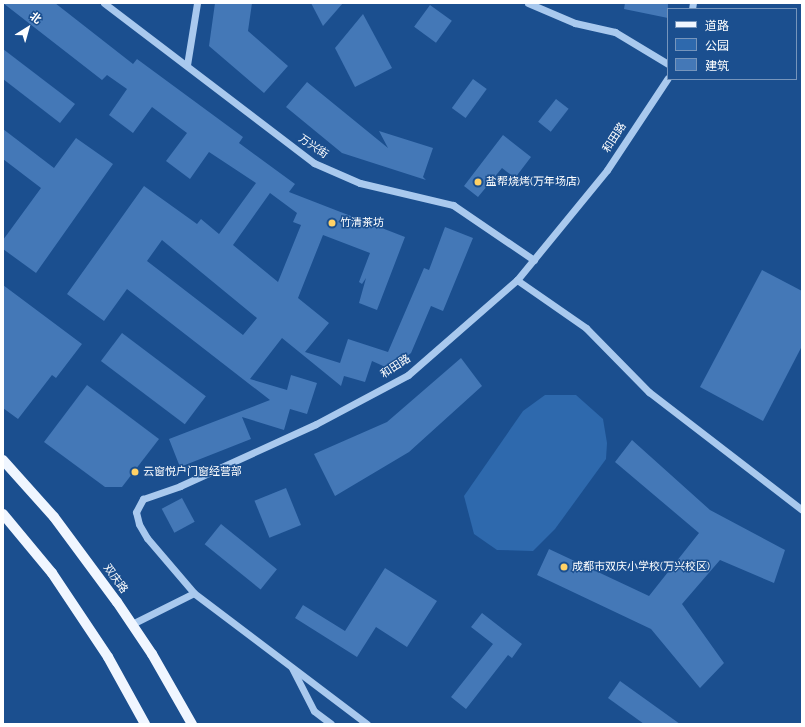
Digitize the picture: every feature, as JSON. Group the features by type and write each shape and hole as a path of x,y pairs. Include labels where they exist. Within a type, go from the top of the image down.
{"main road":[{"name":"双庆路","path":"3,460 54,517 132,624 152,654 192,724"},
{"path":"3,514 52,573 108,657 145,724"}],"street":[{"name":"万兴街","path":"104,3 314,163 360,182 453,205 534,260"},
{"path":"187,65 197,3"},
{"path":"528,3 575,24 615,32 667,63"},
{"name":"和田路","path":"194,593 147,538 139,524 136,512 143,499 180,486 316,424 408,375 518,280 607,170 667,80"},
{"path":"518,280 586,328 649,392 802,510"},
{"path":"132,624 194,593 367,724"},
{"path":"291,666 314,711 332,724"}],"green space":[{"path":"545,395 576,395 603,419 607,443 606,459 555,529 533,551 497,550 474,534 464,496 523,411"}],"building":[{"path":"3,3 55,3 133,64 137,59 243,137 239,143 295,184 289,192 405,237 377,310 359,303 366,278 362,284 359,282 370,253 323,235 298,298 329,323 305,352 340,363 348,339 388,352 424,268 429,270 445,227 473,238 443,311 431,306 411,353 390,369 372,361 365,382 344,376 341,386 282,338 250,379 287,390 291,375 317,383 307,414 290,409 284,430 242,417 251,439 180,467 169,439 270,400 127,289 104,321 67,294 144,186 197,224 201,219 219,234 256,183 209,152 190,179 166,161 187,133 152,107 133,133 109,115 127,89 107,75 102,80","holes":["270,193 297,213 293,222 301,225 278,282 233,245","162,240 257,318 243,335 147,261"]},
{"path":"215,3 252,3 248,31 288,66 264,93 209,46"},
{"path":"311,3 343,3 323,26"},
{"path":"625,3 668,3 667,18 624,9"},
{"path":"430,5 452,21 436,43 414,27"},
{"path":"363,14 392,68 355,87 335,48"},
{"path":"3,49 75,104 60,123 3,79"},
{"path":"473,79 487,89 466,118 452,108"},
{"path":"307,82 388,148 379,131 433,148 423,177 426,180 342,153 286,107"},
{"path":"556,99 569,109 551,132 538,122"},
{"path":"3,129 54,168 76,138 113,164 36,273 3,249 3,240 41,188 3,159"},
{"path":"503,135 531,157 515,178 502,168 478,197 464,186"},
{"path":"762,270 802,291 802,346 763,421 700,387"},
{"path":"3,285 82,344 56,378 52,375 18,419 3,408"},
{"path":"122,333 206,396 185,424 101,361"},
{"path":"461,358 482,386 409,452 335,496 314,454 387,422"},
{"path":"87,385 159,439 122,487 105,487 44,442"},
{"name":"成都市双庆小学校(万兴校区)","path":"632,440 710,510 785,550 774,583 720,560 682,604 724,663 700,688 651,629 537,575 549,549 649,596 699,533 615,462"},
{"path":"286,488 301,525 269,538 254,501"},
{"path":"182,498 195,522 174,533 162,509"},
{"path":"221,524 277,569 261,590 205,544"},
{"path":"385,568 437,601 407,647 376,627 357,657 295,618 303,605 345,631"},
{"path":"482,613 522,644 512,658 508,655 466,709 451,697 493,644 471,627"},
{"path":"620,681 680,724 644,724 608,698"}],"place":[{"name":"盐帮烧烤(万年场店)","path":"478,182"},
{"name":"竹清茶坊","path":"332,223"},
{"name":"云窗悦户门窗经营部","path":"135,472"},
{"name":"成都市双庆小学校(万兴校区)","path":"564,567"}]}
